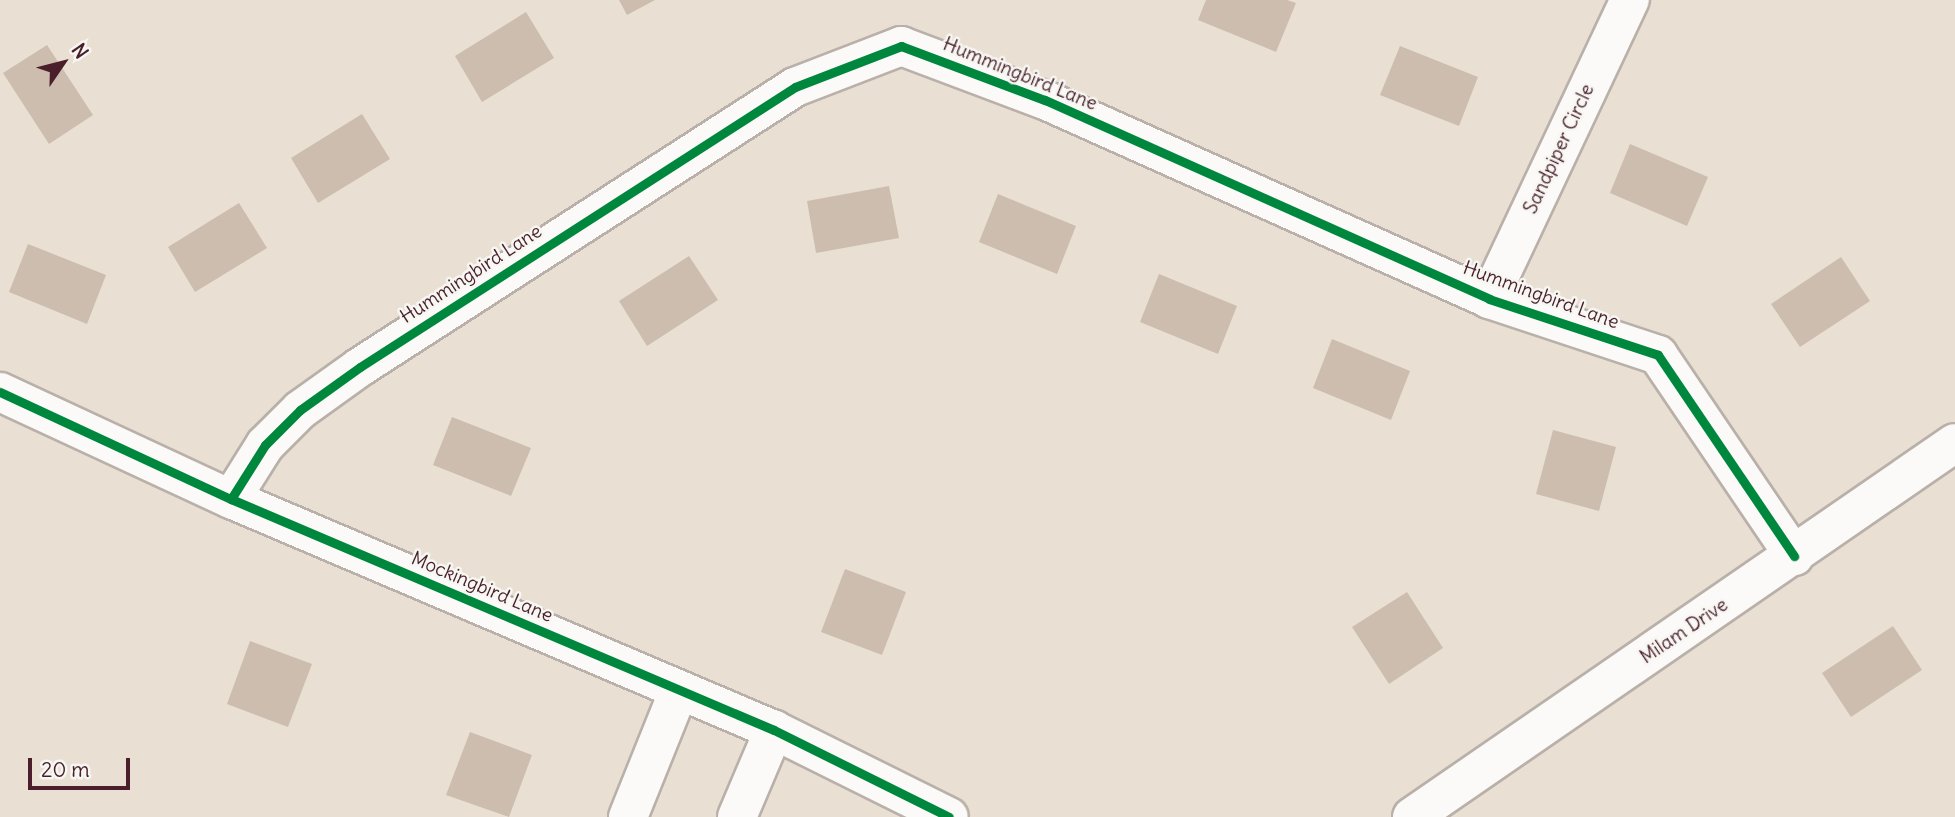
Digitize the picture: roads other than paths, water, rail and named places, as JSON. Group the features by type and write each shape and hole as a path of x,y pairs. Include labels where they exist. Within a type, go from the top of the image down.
{"street":[{"name":"Sandpiper Circle","path":"1489,299 1630,0"},
{"name":"Hummingbird Lane","path":"230,499 265,445 299,410 360,367 795,87 901,46 1045,100 1489,299 1658,355 1794,556"},
{"name":"Mockingbird Lane","path":"0,392 230,499 774,730 949,817"},
{"name":"Milam Drive","path":"1412,817 1955,443"},
{"path":"628,817 679,690"},
{"path":"737,817 774,730"}]}
